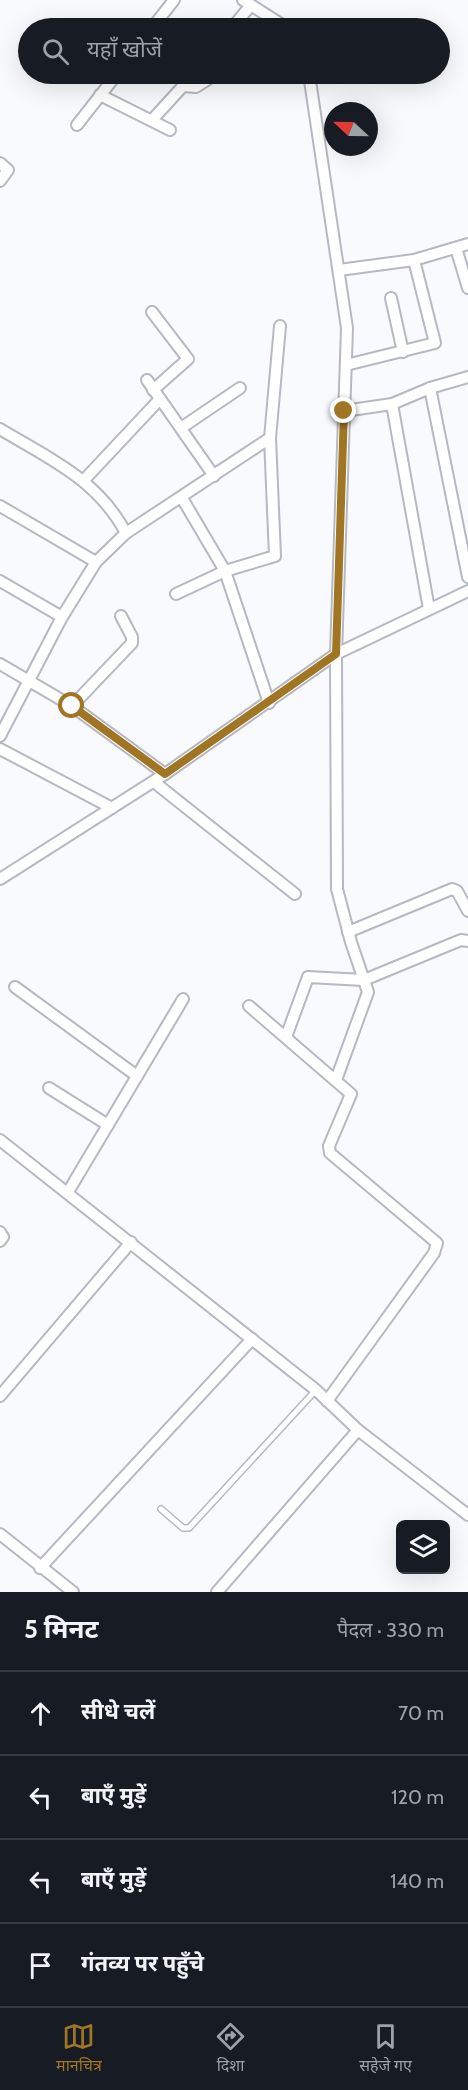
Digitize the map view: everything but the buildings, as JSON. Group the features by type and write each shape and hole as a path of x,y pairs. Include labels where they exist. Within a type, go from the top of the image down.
{"street":[{"path":"160,18 174,0"},
{"path":"237,18 247,2 270,18"},
{"path":"77,125 109,84"},
{"path":"152,120 183,86 196,87 201,84"},
{"path":"311,84 346,307 336,654 337,889 348,932 368,992 336,1080"},
{"path":"100,95 170,130"},
{"path":"0,162 8,170 0,181"},
{"path":"339,270 414,260 468,244"},
{"path":"456,248 468,288"},
{"path":"346,365 432,345 435,340 414,260"},
{"path":"392,298 403,352"},
{"path":"84,480 188,359 152,312"},
{"path":"176,594 225,571 275,556 270,438 280,326"},
{"path":"344,411 392,404 430,388 468,377"},
{"path":"147,380 214,476"},
{"path":"181,428 240,388"},
{"path":"430,388 468,577"},
{"path":"392,404 429,609"},
{"path":"0,429 84,480 109,504 126,533"},
{"path":"0,736 62,617 96,562 126,533 270,438"},
{"path":"182,498 225,571 269,704"},
{"path":"0,506 96,562"},
{"path":"0,581 62,617"},
{"path":"0,879 154,782 269,704 336,654 468,591"},
{"path":"72,706 132,643 132,637 121,616"},
{"path":"0,664 72,706 165,774"},
{"path":"0,749 112,808"},
{"path":"154,782 296,894"},
{"path":"348,932 452,889 457,891 468,910"},
{"path":"286,1037 308,977 364,980 461,940 468,941"},
{"path":"15,987 137,1076"},
{"path":"68,1192 183,999"},
{"path":"249,1006 336,1080 351,1096 329,1151 435,1239 437,1248 327,1401"},
{"path":"49,1088 108,1125"},
{"path":"0,1140 316,1390 358,1430 468,1515"},
{"path":"0,1232 3,1235 0,1241"},
{"path":"0,1396 130,1242"},
{"path":"40,1568 252,1339"},
{"path":"217,1592 358,1430"},
{"path":"0,1534 73,1592"}],"lane":[{"path":"160,1509 183,1528 189,1528 316,1390"}],"route":[{"path":"72,706 165,774 269,704 336,654 344,411"}]}
